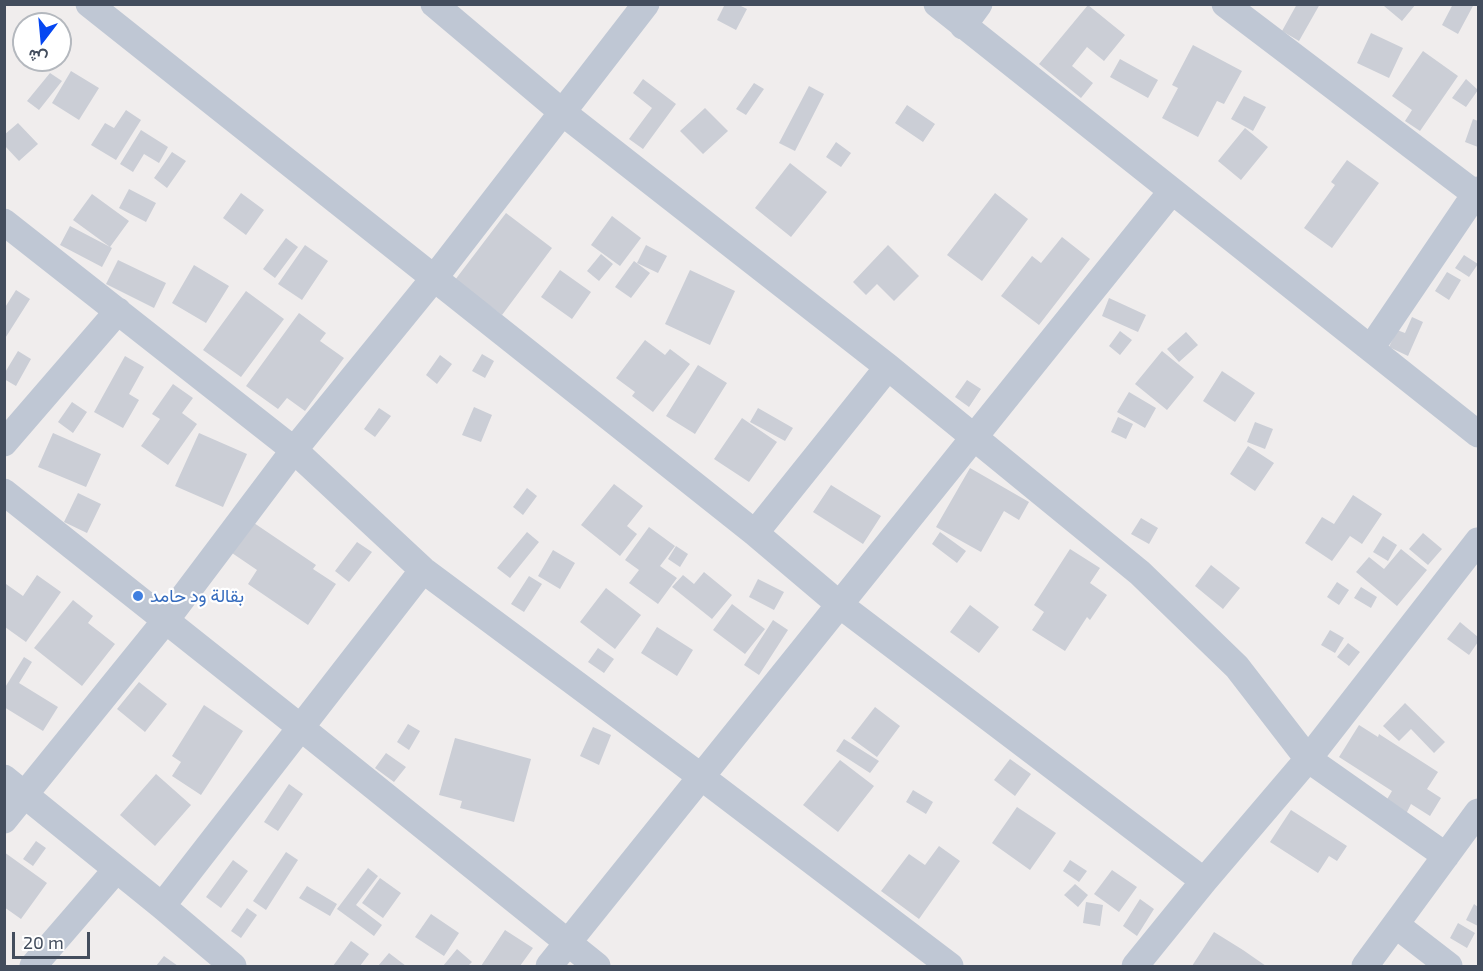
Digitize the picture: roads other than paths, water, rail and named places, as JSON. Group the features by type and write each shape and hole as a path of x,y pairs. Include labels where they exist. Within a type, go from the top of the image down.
{"street":[{"path":"89,4 755,532 840,605 1204,881"},
{"path":"434,4 562,112 975,437 1148,581 1237,667 1308,759 1446,856"},
{"path":"4,820 15,787 166,620 294,450 435,278 646,4"},
{"path":"937,4 971,15 1172,191 1479,434"},
{"path":"1225,4 1478,193 1371,348"},
{"path":"549,966 1172,191"},
{"path":"4,222 294,450 423,570 951,966"},
{"path":"4,443 118,310"},
{"path":"755,532 888,368"},
{"path":"4,492 597,966"},
{"path":"1135,966 1308,759 1479,541"},
{"path":"162,906 423,570"},
{"path":"15,787 233,966"},
{"path":"1365,966 1479,812"},
{"path":"33,966 116,870"},
{"path":"1396,925 1449,966"}],"place":[{"name":"بقالة ود حامد","path":"138,596"}]}
